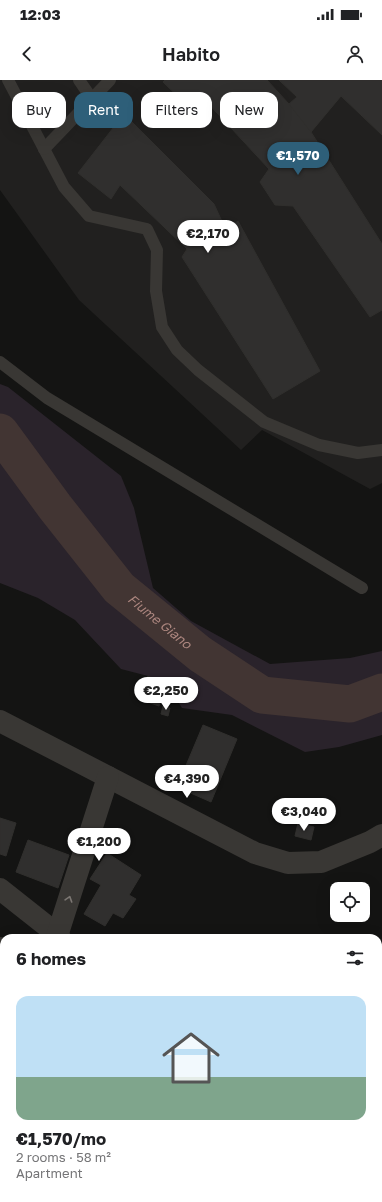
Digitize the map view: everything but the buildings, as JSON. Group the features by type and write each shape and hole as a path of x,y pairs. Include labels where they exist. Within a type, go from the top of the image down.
{"street":[{"path":"0,721 255,853 288,863 321,862 370,842 382,835"},
{"path":"60,934 108,777"},
{"path":"0,889 55,934"}],"lane":[{"path":"8,80 64,187 89,216 147,229 157,250 156,291 162,327 176,350 198,370 264,422 319,446 358,453 382,450"},
{"path":"79,80 87,92"},
{"path":"99,92 110,80"},
{"path":"44,149 74,118"},
{"path":"0,362 47,398 362,588"}],"shaded area":[{"path":"0,80 382,80 382,483 370,489 262,430 241,450 79,300 0,190"},
{"path":"0,384 8,387 121,476 134,508 153,588 191,621 270,664 350,658 382,651 382,735 339,747 305,752 232,715 182,708 167,684 148,676 121,669 75,620 38,598 0,583"}],"waterway":[{"name":"Fiume Giano","path":"0,432 55,507 119,588 200,654 262,695 350,704 382,692"}]}
